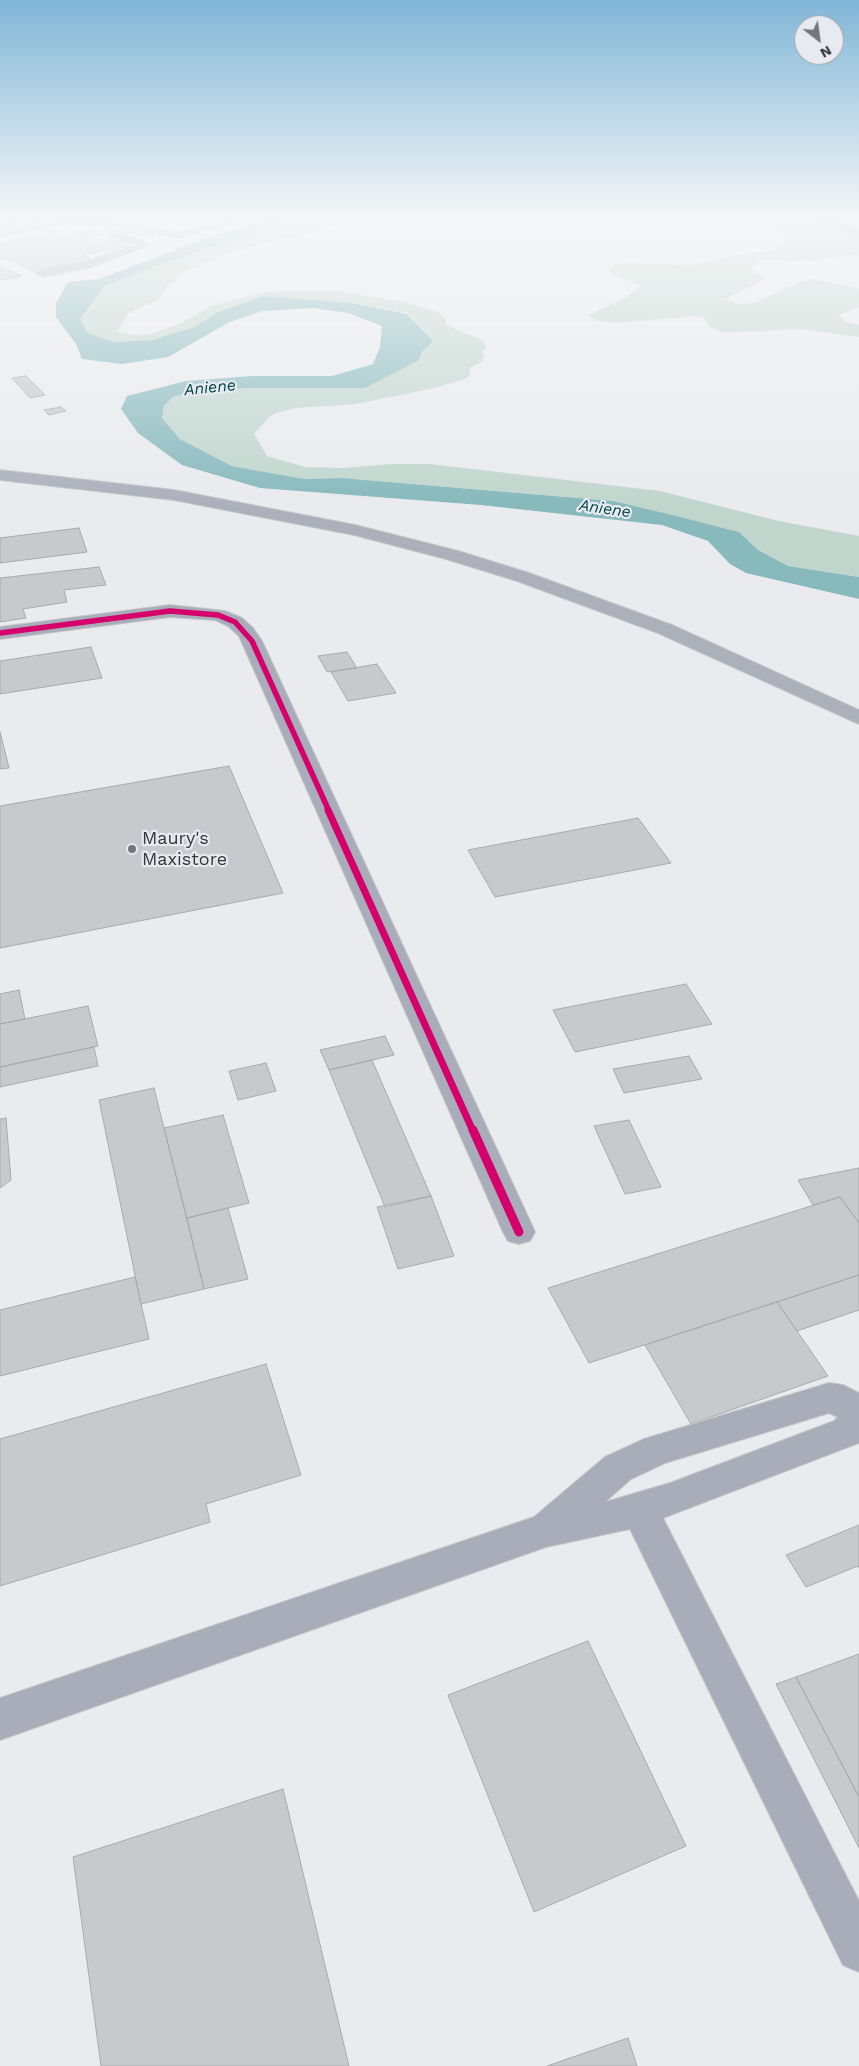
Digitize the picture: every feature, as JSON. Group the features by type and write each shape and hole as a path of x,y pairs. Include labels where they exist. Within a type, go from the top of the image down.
{"main road":[{"path":"0,475 174,495 323,524 452,555 621,611 708,647 859,718"}],"street":[{"path":"0,632 170,611 218,615 235,622 246,632 256,650 520,1232"},
{"path":"0,1719 546,1530 594,1522 640,1510 847,1432 856,1423 856,1412 843,1400 828,1398 657,1450 618,1468 546,1530"},
{"path":"640,1510 859,1949"}],"green space":[{"path":"86,311 132,311 129,313 117,332 133,335 152,334 181,323 201,311 227,311 218,312 194,327 152,340 115,342 87,334 80,319"},
{"path":"398,311 438,312 446,319 446,325 484,341 486,348 482,351 484,358 482,362 469,368 470,375 465,379 430,389 356,404 296,408 276,413 269,417 254,434 267,456 305,467 343,468 393,464 430,464 660,491 779,521 859,536 859,577 788,566 758,550 739,532 614,501 342,478 304,479 232,466 180,439 162,418 164,406 173,397 192,392 245,388 365,388 422,352 433,341 407,313"},
{"path":"596,311 848,311 839,315 844,321 859,325 859,337 801,329 724,333 710,327 703,317 694,316 618,323 598,321 588,315"}],"water":[{"path":"56,311 86,311 80,319 87,333 114,342 152,340 194,327 220,311 261,311 230,322 168,357 122,364 82,359 76,344 56,317"},
{"name":"Aniene","path":"337,311 394,311 407,314 433,341 422,352 419,360 365,388 245,388 192,392 173,397 164,406 162,418 180,439 232,466 304,479 342,478 613,501 739,532 758,550 788,566 859,577 859,599 746,573 730,564 708,541 662,525 481,505 260,488 182,465 138,433 121,409 127,396 186,381 252,376 332,376 373,364 380,347 382,326 348,313"}],"building":[{"path":"26,376 45,395 30,398 12,378"},
{"path":"61,407 66,411 49,415 44,410"},
{"path":"79,528 87,552 0,563 0,538"},
{"path":"99,567 106,585 64,590 67,602 23,609 26,618 0,622 0,578"},
{"path":"91,647 102,678 0,694 0,661"},
{"path":"347,652 357,668 327,672 318,656"},
{"path":"377,664 396,693 348,701 331,672"},
{"path":"0,732 9,768 0,769"},
{"name":"Maury's Maxistore","path":"229,766 283,893 0,948 0,806"},
{"path":"638,818 671,863 495,897 468,850"},
{"path":"686,984 712,1024 575,1052 553,1010"},
{"path":"19,990 25,1019 0,1024 0,994"},
{"path":"88,1006 98,1046 0,1067 0,1024"},
{"path":"385,1036 394,1055 329,1070 320,1050"},
{"path":"94,1047 98,1066 0,1087 0,1067"},
{"path":"689,1056 702,1079 624,1093 613,1069"},
{"path":"372,1060 431,1196 385,1207 329,1070"},
{"path":"266,1063 276,1091 238,1100 229,1071"},
{"path":"154,1088 204,1289 141,1304 99,1100"},
{"path":"223,1115 249,1203 187,1218 164,1128"},
{"path":"6,1118 11,1180 0,1188 0,1119"},
{"path":"629,1120 661,1187 625,1194 594,1126"},
{"path":"859,1168 859,1223 840,1197 813,1205 798,1180"},
{"path":"431,1196 454,1256 398,1269 377,1207"},
{"path":"840,1197 859,1223 859,1275 589,1363 548,1288"},
{"path":"228,1208 248,1279 204,1289 187,1218"},
{"path":"859,1275 859,1310 797,1331 777,1302"},
{"path":"135,1277 149,1339 0,1376 0,1310"},
{"path":"777,1302 828,1376 691,1424 645,1345"},
{"path":"266,1364 301,1475 206,1504 210,1522 0,1586 0,1439"},
{"path":"859,1525 859,1568 858,1566 806,1587 786,1555"},
{"path":"588,1641 686,1846 534,1912 448,1695"},
{"path":"859,1654 859,1797 796,1677"},
{"path":"796,1677 859,1797 859,1848 776,1684"},
{"path":"283,1789 349,2066 101,2066 73,1857"},
{"path":"628,2038 637,2066 547,2066"}],"cycle path":[{"path":"0,633 170,611 218,615 235,622 246,632 252,641 519,1232"}],"place":[{"name":"Maury's Maxistore","path":"132,849"}]}
